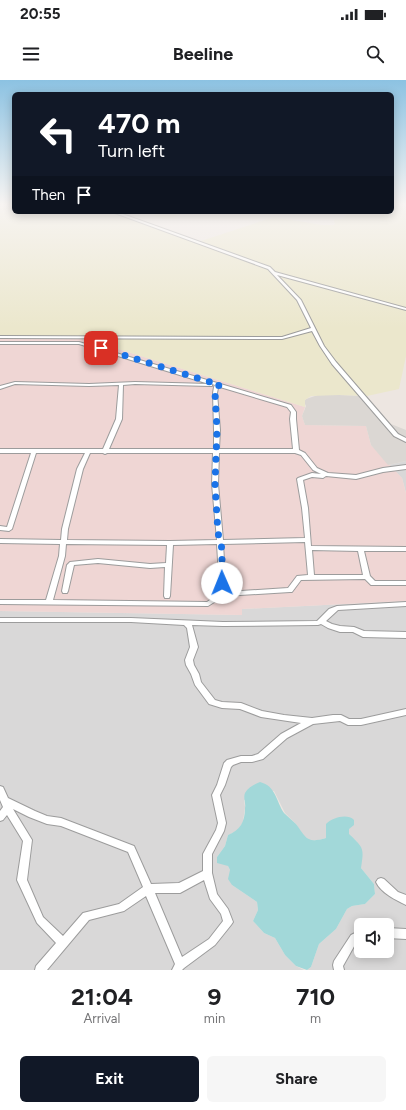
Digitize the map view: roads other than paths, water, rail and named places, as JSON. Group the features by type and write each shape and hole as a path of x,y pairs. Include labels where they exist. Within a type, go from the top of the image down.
{"street":[{"path":"207,246 269,268 299,300 322,346 334,363 396,435 406,440"},
{"path":"275,274 406,309"},
{"path":"0,337 282,338 314,329"},
{"path":"0,343 79,343 101,348 289,406 294,412 293,419 296,451"},
{"path":"0,388 15,383 89,385 220,385"},
{"path":"105,452 119,419 121,384"},
{"path":"220,385 216,387 215,393 215,484 222,560 223,594"},
{"path":"0,451 296,451 303,454 315,469 327,475"},
{"path":"0,528 9,529 34,452"},
{"path":"49,602 62,556 80,469 88,452"},
{"path":"311,577 300,479 312,475 356,477 383,470 406,467"},
{"path":"0,541 170,542 307,540"},
{"path":"167,596 170,542"},
{"path":"308,548 406,549"},
{"path":"361,549 367,577 373,583 406,583"},
{"path":"65,591 70,565 72,563 98,561 150,566 169,565"},
{"path":"0,602 208,604 223,594 290,590 299,578 367,577"},
{"path":"0,620 186,622 223,624 318,623 325,618 331,610 336,608 406,604"},
{"path":"321,621 330,626 340,629 354,630 363,634 406,635"},
{"path":"186,622 190,627 194,647 189,660 190,666 198,683 212,702 222,706 241,706 261,714 312,721 341,718 348,722 361,722 406,712"},
{"path":"7,805 47,820 61,822 131,849 148,888 178,967 212,942 228,922 225,912 213,896 206,873 208,854 220,832 222,823 216,795 227,765 230,762 241,759 252,759 260,756 284,736 312,721"},
{"path":"0,790 7,805 28,840 22,880 40,920 62,942"},
{"path":"0,817 7,805"},
{"path":"40,970 62,942 86,916 121,908 148,888 180,888 206,873"},
{"path":"381,882 395,895 406,900"},
{"path":"394,933 406,934"},
{"path":"339,970 338,965 354,938"}],"water":[{"path":"260,782 273,790 284,813 310,840 326,838 326,824 332,820 340,817 348,817 354,820 354,825 349,829 349,834 358,842 362,849 361,868 374,884 375,894 365,904 352,906 347,909 336,929 319,944 311,967 307,970 296,966 285,955 275,938 264,933 253,921 258,910 257,902 232,885 228,879 230,870 228,866 217,863 217,857 225,846 228,835 236,831 243,821 245,813 244,797 246,791 250,787"}]}
